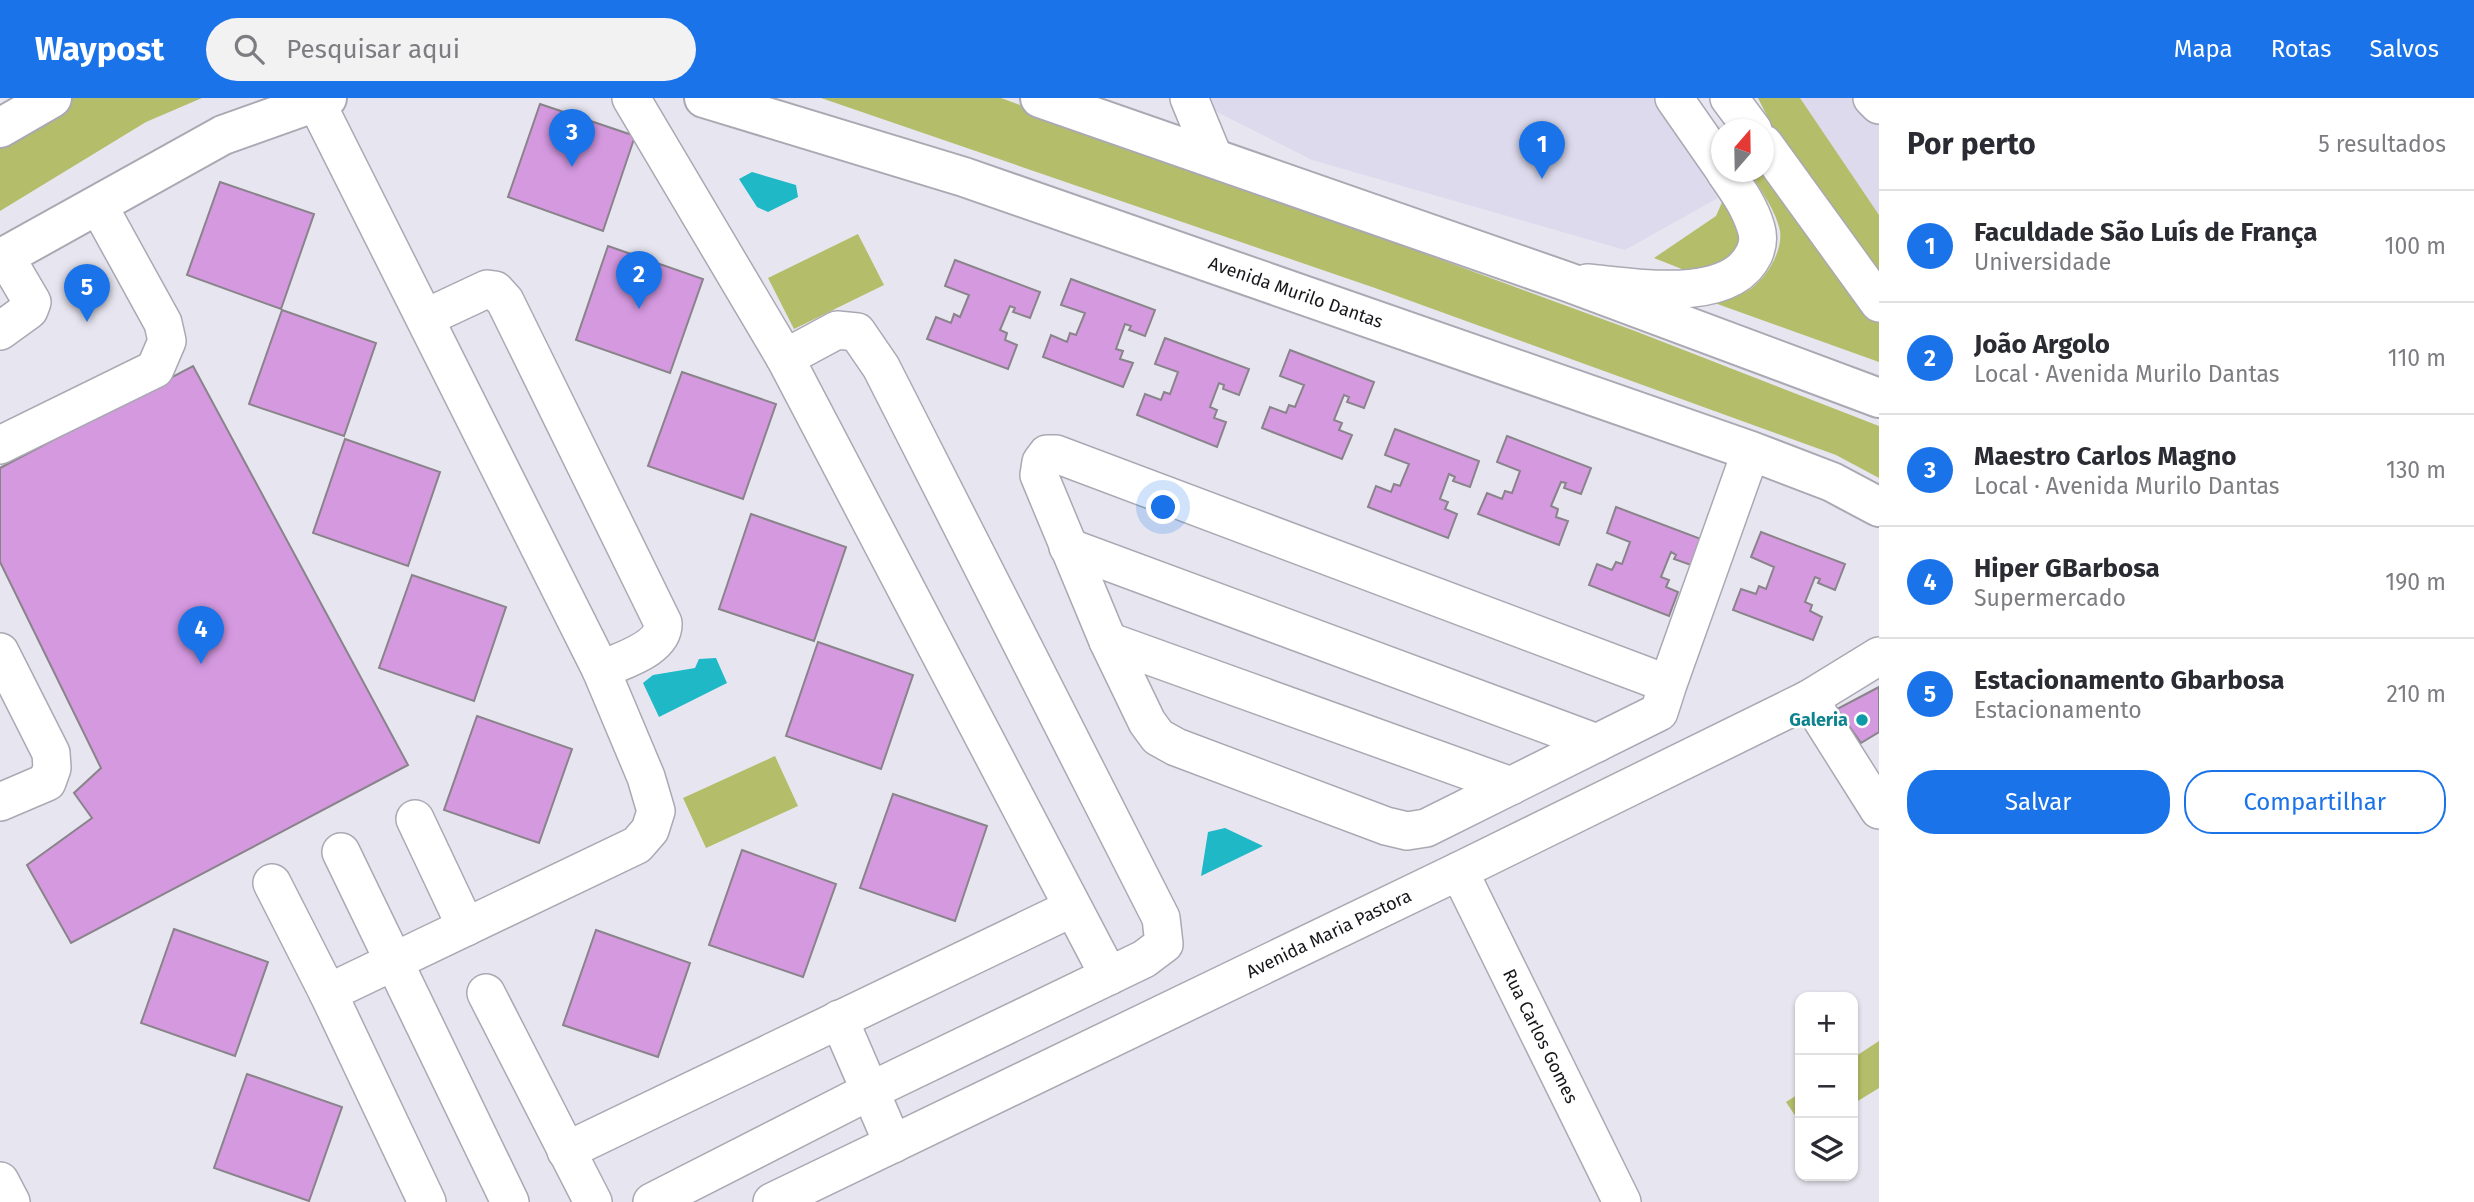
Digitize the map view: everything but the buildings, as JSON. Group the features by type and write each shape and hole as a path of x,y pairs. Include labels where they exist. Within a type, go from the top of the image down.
{"main road":[{"path":"0,128 52,98"},
{"name":"Avenida Murilo Dantas","path":"704,98 964,177 1751,451 1832,482 1879,507"},
{"path":"1040,98 1569,282 1879,398"},
{"path":"2,258 223,135 323,110"}],"street":[{"path":"631,98 785,358 1109,976"},
{"path":"1189,98 1213,156"},
{"path":"1674,98 1711,152"},
{"path":"1729,98 1745,119"},
{"path":"1871,98 1879,105"},
{"path":"323,110 601,670 656,811 650,830 637,845 328,993"},
{"path":"1774,159 1879,303"},
{"path":"1569,282 1685,289 1716,285 1735,276 1749,264 1758,244 1757,230 1745,202 1732,182"},
{"path":"0,445 155,369 167,341 163,323 98,205"},
{"path":"0,331 29,310 32,302 2,258"},
{"path":"425,318 487,289 495,290 505,301 663,623 663,633 657,642 601,670"},
{"path":"652,1202 880,1116 1109,976 1144,959 1164,944 1161,918 881,367 857,332 837,330 785,358"},
{"path":"1668,684 1056,454 1047,454 1041,462 1039,475 1108,641 1147,722 1158,737 1176,747 1386,826 1407,831 1426,828 1659,712 1751,451"},
{"path":"1069,547 1597,743"},
{"path":"1108,641 1511,786"},
{"path":"0,652 51,753 52,768 47,782 0,802"},
{"name":"Avenida Maria Pastora","path":"772,1202 880,1116 1459,871 1809,699 1879,656"},
{"path":"1809,699 1879,810"},
{"path":"415,818 466,927"},
{"path":"341,852 510,1202"},
{"name":"Rua Carlos Gomes","path":"1459,871 1622,1202"},
{"path":"272,883 328,993 427,1202"},
{"path":"566,1151 1072,908"},
{"path":"486,993 593,1202"},
{"path":"839,1020 880,1116"},
{"path":"0,1181 11,1202"}],"shaded area":[{"path":"1189,98 1653,98 1718,198 1625,250 1312,160"},
{"path":"1777,98 1879,98 1879,249"}],"green space":[{"path":"71,98 202,98 146,122 0,211 0,140"},
{"path":"821,98 1001,98 1635,331 1879,426 1879,478 1836,455 1375,288"},
{"path":"1758,98 1800,98 1879,215 1879,362 1709,301 1738,295 1754,286 1766,273 1779,248 1778,223 1756,182 1774,182 1774,119 1768,119"},
{"path":"1727,191 1752,239 1712,281 1654,258 1716,216"},
{"path":"858,234 884,285 794,329 768,278"},
{"path":"775,756 798,806 706,848 683,798"},
{"path":"1879,1041 1879,1088 1858,1101 1858,1055"},
{"path":"1795,1096 1795,1116 1786,1102"}],"water":[{"path":"752,172 796,185 798,197 768,212 757,207 739,179"},
{"path":"716,658 727,683 659,717 643,683 653,675 695,668 699,659"},
{"path":"1225,828 1263,846 1201,876 1208,832"}],"place":[{"name":"Maestro Carlos Magno","path":"572,167"},
{"name":"Faculdade São Luís de França","path":"1542,179"},
{"name":"João Argolo","path":"639,309"},
{"name":"Estacionamento Gbarbosa","path":"87,322"},
{"name":"Hiper GBarbosa","path":"201,664"},
{"name":"Galeria","path":"1862,720"}]}
